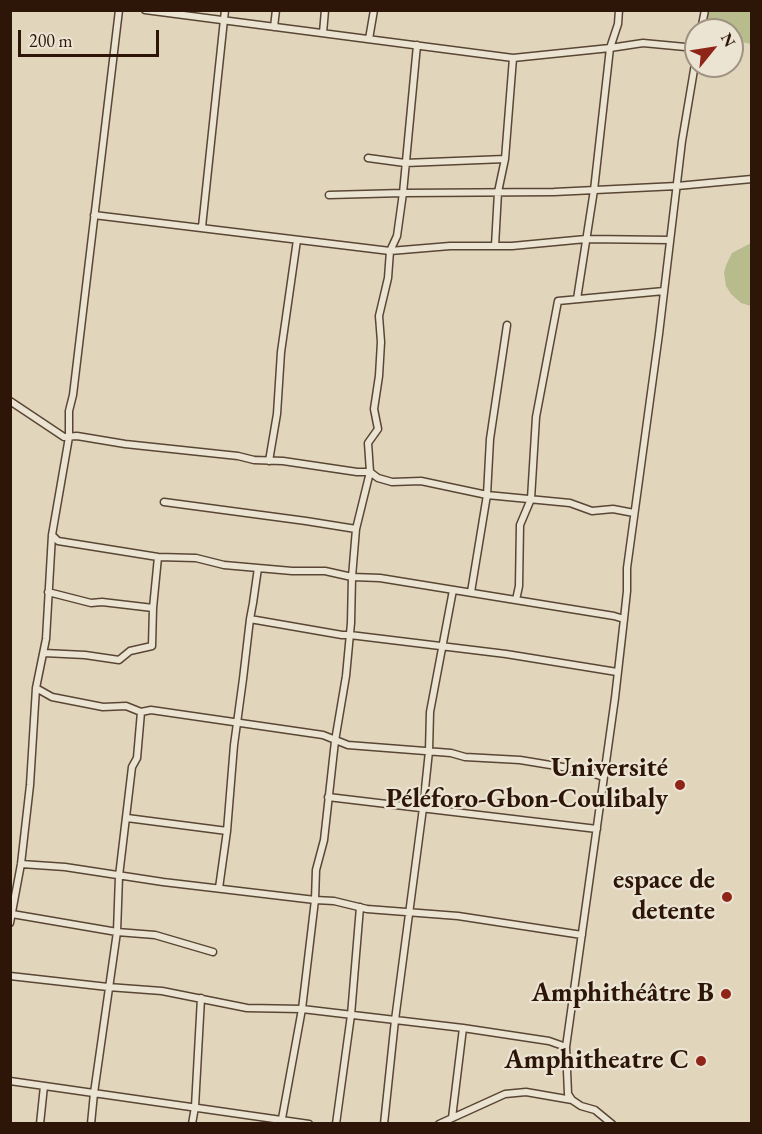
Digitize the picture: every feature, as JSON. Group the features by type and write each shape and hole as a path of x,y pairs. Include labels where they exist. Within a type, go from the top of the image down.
{"street":[{"path":"10,923 21,864 30,785 36,688 46,639 52,535 69,437 69,411 73,395 119,10"},
{"path":"145,10 513,58 644,43 684,47"},
{"path":"202,227 225,10"},
{"path":"274,27 276,10"},
{"path":"322,33 325,10"},
{"path":"369,39 374,10"},
{"path":"577,299 594,190 610,48 618,24 619,10"},
{"path":"282,1122 302,1009 315,900 316,870 324,840 335,741 346,675 356,529 370,472 368,442 378,429 374,409 381,342 379,316 388,278 390,250 397,236 417,45"},
{"path":"495,246 498,192 505,159 513,58"},
{"path":"612,1124 595,1110 581,1106 572,1100 568,1094 566,1047 624,618 627,568 676,186 693,78"},
{"path":"368,158 405,163 505,159"},
{"path":"329,195 594,190 752,180"},
{"path":"94,215 390,250 450,246 512,246 586,239 670,240"},
{"path":"269,461 277,414 281,352 297,240"},
{"path":"516,600 519,586 520,525 531,499 536,417 558,301 664,291"},
{"path":"471,592 487,495 490,439 507,325"},
{"path":"10,401 64,438 77,436 125,444 370,472 378,478 392,482 421,481 487,495 570,503 592,511 612,509 634,513"},
{"path":"164,502 306,520 356,529"},
{"path":"52,535 58,541 158,557 196,558 224,565 292,571 325,571 352,577 380,578 624,618"},
{"path":"44,653 85,655 119,660 130,651 152,646 158,557"},
{"path":"219,888 227,831 234,745 258,568"},
{"path":"384,1124 395,1020 423,808 429,751 430,712 453,590"},
{"path":"48,592 92,603 102,602 153,608"},
{"path":"250,619 342,636 350,635 506,654 617,672"},
{"path":"36,688 52,697 103,707 126,706 141,712 151,710 322,735 348,745 531,762 587,771 603,777"},
{"path":"91,1124 117,932 119,876 132,767 137,758 141,712"},
{"path":"328,797 597,829"},
{"path":"127,818 227,831"},
{"path":"21,864 65,867 119,876 334,901 367,909 458,916 582,935"},
{"path":"336,1124 351,1015 360,908"},
{"path":"12,914 117,932 156,935 213,952"},
{"path":"10,976 162,991 247,1008 302,1009 463,1028 549,1041 566,1047"},
{"path":"192,1124 201,998"},
{"path":"452,1118 463,1028"},
{"path":"10,1081 195,1107 282,1122 309,1124"},
{"path":"40,1124 44,1086"},
{"path":"439,1124 505,1094 526,1092 572,1100"}],"green space":[{"path":"707,11 751,11 751,44 744,42 744,18 706,18"},
{"path":"751,243 751,306 741,303 731,294 726,286 724,273 732,253"}],"place":[{"name":"Université Péléforo-Gbon-Coulibaly","path":"680,785"},
{"name":"espace de detente","path":"727,897"},
{"name":"Amphithéâtre B","path":"726,994"},
{"name":"Amphitheatre C","path":"701,1061"}]}
